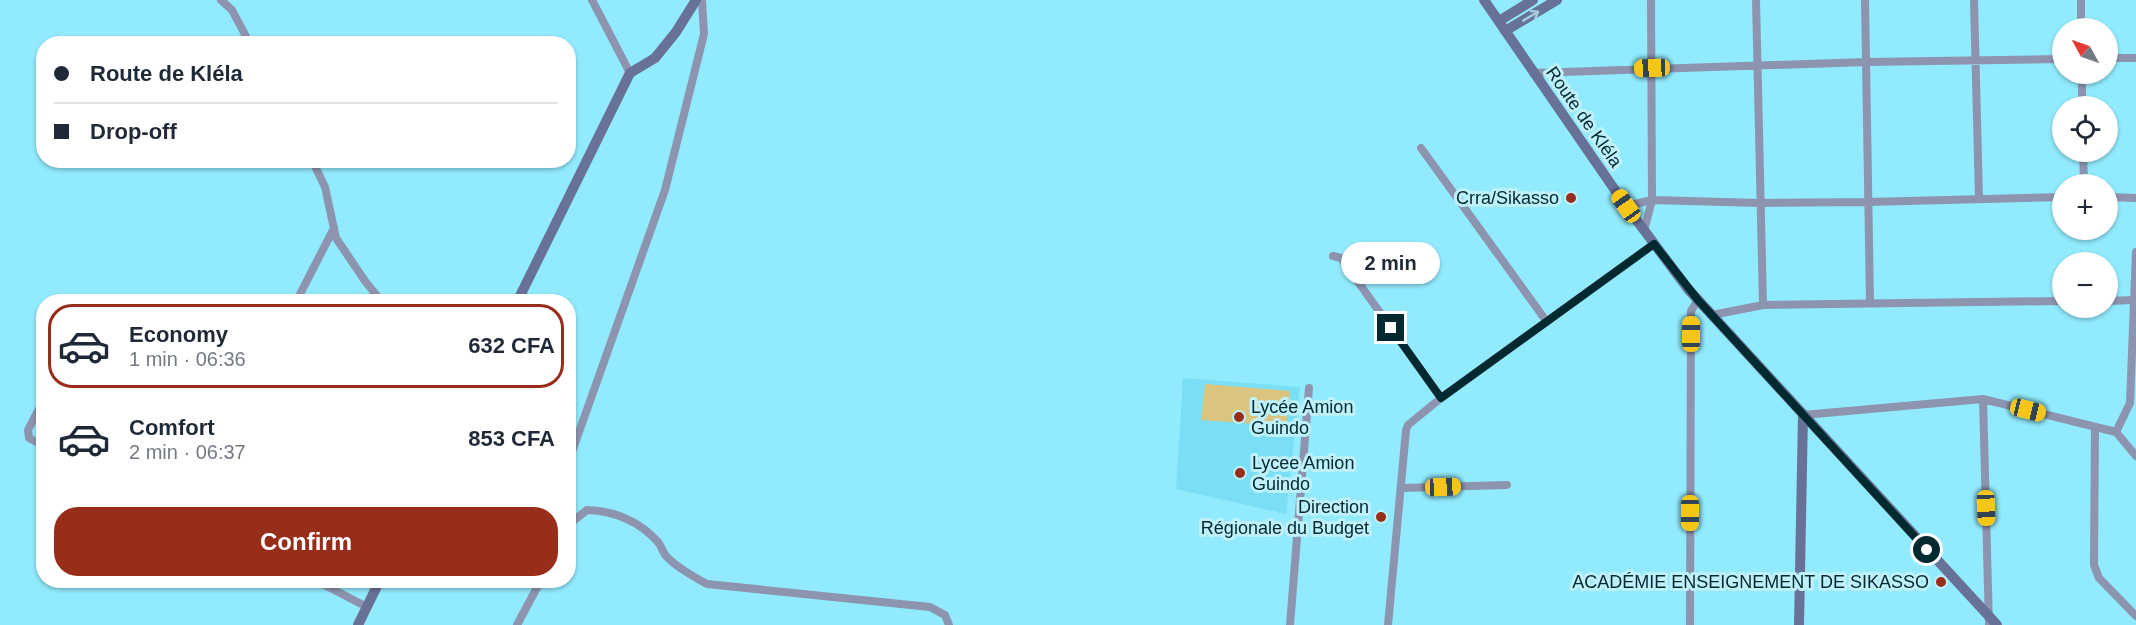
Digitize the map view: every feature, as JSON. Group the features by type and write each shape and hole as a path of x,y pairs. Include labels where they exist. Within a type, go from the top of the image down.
{"main road":[{"path":"522,294 630,73 655,58 676,32 696,0"},
{"name":"Route de Kléla","path":"1484,0 1626,206 1698,300 1992,622"},
{"path":"1498,21 1533,0"},
{"path":"1505,31 1557,0"},
{"path":"1799,625 1803,415"},
{"path":"358,625 376,588"}],"street":[{"path":"221,0 232,10 246,36"},
{"path":"592,0 630,73"},
{"path":"576,440 665,190 704,34 702,0"},
{"path":"1644,231 1652,200 1651,0"},
{"path":"1756,0 1762,304"},
{"path":"1865,0 1870,303"},
{"path":"1974,0 1979,199"},
{"path":"2081,0 2081,18"},
{"path":"2118,58 2136,58"},
{"path":"1533,73 1866,62 2052,59"},
{"path":"1421,148 1547,322"},
{"path":"316,168 326,187 336,238 375,294"},
{"path":"1626,206 1652,200 1760,203 2052,197"},
{"path":"2118,197 2136,198"},
{"path":"300,294 334,228"},
{"path":"1389,625 1408,425 1441,398 1654,244"},
{"path":"2116,432 2130,403 2136,252"},
{"path":"1334,256 1341,258 1441,398"},
{"path":"1690,625 1691,311 1698,300"},
{"path":"2118,300 2134,300"},
{"path":"1712,315 1762,304 2052,301"},
{"path":"1290,625 1310,388"},
{"path":"1803,415 1983,399 2116,432 2136,456"},
{"path":"1983,399 1992,622"},
{"path":"36,414 28,430 29,438 36,442"},
{"path":"2095,427 2094,565 2099,578 2136,616"},
{"path":"1401,488 1507,485"},
{"path":"576,519 587,510 604,511 630,519 658,543 666,557 686,573 707,584 930,607 945,615 949,625"},
{"path":"330,588 367,607"},
{"path":"517,625 537,588"}],"shaded area":[{"name":"Lycée Amion Guindo","path":"1183,378 1300,387 1286,514 1176,489"},
{"path":"1205,384 1290,391 1287,426 1201,420"}],"place":[{"name":"Crra/Sikasso","path":"1571,198"},
{"name":"Lycée Amion Guindo","path":"1239,417"},
{"name":"Lycee Amion Guindo","path":"1240,473"},
{"name":"Direction Régionale du Budget","path":"1381,517"},
{"name":"ACADÉMIE ENSEIGNEMENT DE SIKASSO","path":"1941,582"}],"route":[{"path":"1391,328 1441,398 1654,244 1688,289 1927,550"}]}
